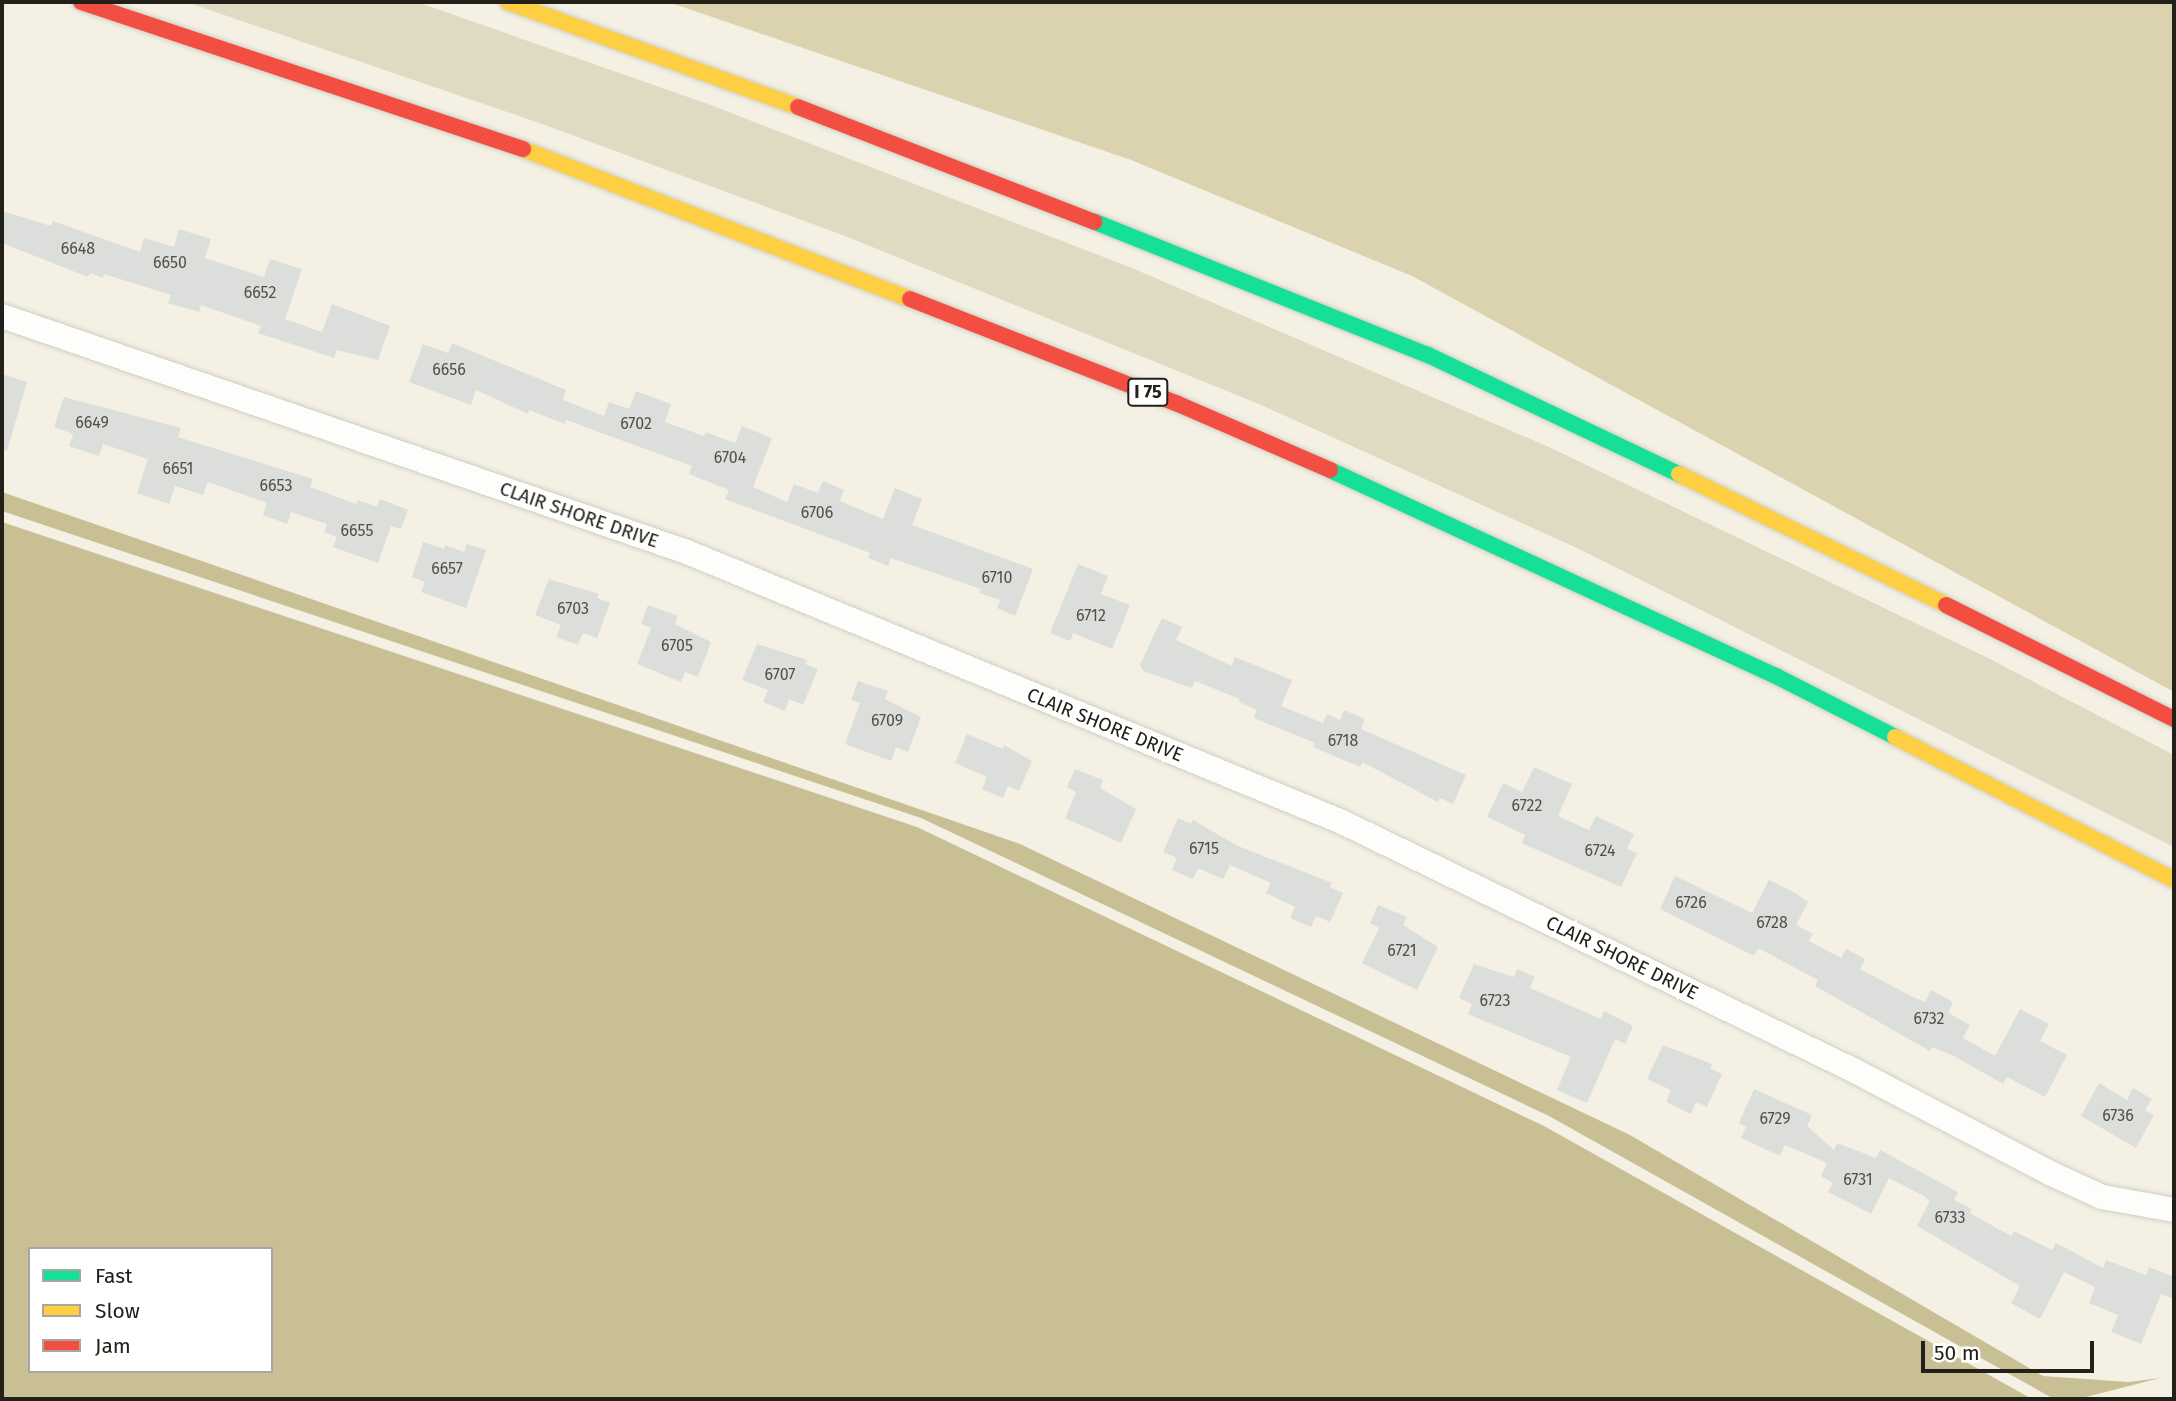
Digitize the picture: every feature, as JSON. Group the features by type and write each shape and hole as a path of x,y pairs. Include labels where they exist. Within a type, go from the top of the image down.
{"highway":[{"name":"I 75","path":"81,2 518,147 1177,403 1427,512 1776,676 2174,880"},
{"path":"508,2 893,141 1428,355 1789,526 2174,719"}],"street":[{"name":"CLAIR SHORE DRIVE","path":"2,316 712,563 1342,822 1853,1070 2052,1174 2102,1197 2174,1210"}],"shaded area":[{"path":"186,2 417,2 708,104 1132,268 1549,447 1988,658 2174,755 2174,847 1577,548 1259,404 845,236 545,125"},
{"path":"668,2 2174,2 2174,692 1412,276 1131,160"},
{"path":"2,492 1020,844 1630,1135 2043,1376 2129,1382 2160,1378 2078,1399 2054,1399 1549,1116 921,818 2,511"},
{"path":"2,522 917,827 1544,1126 2032,1399 2,1399"}],"building":[{"path":"2,211 51,226 53,221 140,252 144,238 174,247 179,229 211,239 205,258 264,277 270,259 302,269 285,319 322,332 332,304 390,326 378,360 337,350 334,358 258,333 261,326 201,305 199,312 168,303 171,295 104,274 103,278 90,273 88,277 2,243"},
{"path":"452,343 566,390 563,400 604,416 609,402 629,409 636,391 671,404 665,422 704,436 706,432 735,443 742,426 772,438 753,487 787,502 794,484 818,493 823,481 844,490 840,501 883,519 895,488 922,499 912,525 1033,569 1015,616 997,608 1000,600 980,593 981,589 891,558 888,566 868,558 870,553 725,499 729,490 689,474 692,466 566,420 565,424 529,410 528,414 476,390 471,405 409,382 423,344 448,353"},
{"path":"2,374 27,382 7,451 2,450"},
{"path":"64,397 181,428 178,437 313,479 310,487 356,504 358,500 377,507 380,499 408,510 401,529 391,526 378,563 333,547 337,537 324,532 327,524 291,512 287,524 263,515 267,503 208,482 203,495 175,486 169,504 137,493 148,459 103,444 99,456 69,446 73,434 54,427"},
{"path":"423,542 444,549 445,545 464,552 467,544 486,550 466,608 421,592 425,582 412,577"},
{"path":"1078,564 1108,576 1101,594 1130,605 1112,649 1073,633 1070,641 1050,633"},
{"path":"549,579 599,594 597,598 610,603 597,638 583,633 578,645 556,637 561,625 535,615"},
{"path":"648,605 678,616 675,624 711,642 698,677 685,672 681,682 637,664 651,628 641,624"},
{"path":"1162,618 1182,627 1176,640 1232,666 1235,657 1292,680 1281,706 1323,723 1327,714 1340,720 1344,710 1365,719 1361,729 1466,775 1453,804 1440,798 1438,802 1362,762 1360,767 1313,747 1315,743 1254,718 1257,710 1239,702 1240,699 1195,681 1192,688 1143,671 1140,665"},
{"path":"757,644 807,660 805,664 818,669 803,705 789,699 785,711 763,702 768,690 742,680"},
{"path":"858,681 888,691 885,699 921,717 908,752 896,747 891,761 845,744 860,703 851,700"},
{"path":"967,734 1003,749 1004,745 1032,761 1019,791 1008,786 1003,798 982,789 987,777 955,763"},
{"path":"1534,767 1572,784 1558,816 1589,830 1596,816 1634,834 1627,849 1637,853 1621,887 1522,843 1525,835 1487,817 1503,783 1522,792"},
{"path":"1075,769 1103,780 1100,788 1136,809 1121,843 1065,818 1076,792 1067,787"},
{"path":"1178,818 1191,824 1193,820 1238,846 1332,883 1330,887 1343,893 1330,922 1316,916 1311,927 1290,918 1295,907 1266,893 1271,883 1230,865 1223,879 1198,868 1193,879 1172,870 1177,858 1163,852"},
{"path":"1675,876 1752,913 1769,880 1795,893 1808,902 1796,925 1813,934 1809,941 1841,958 1846,949 1865,959 1860,969 1925,1002 1931,990 1953,1002 1948,1013 1970,1025 1963,1038 1995,1056 2020,1009 2049,1024 2040,1041 2067,1055 2045,1097 2007,1077 2003,1084 1954,1056 1932,1047 1930,1051 1815,986 1818,980 1758,948 1754,956 1660,909"},
{"path":"1378,905 1407,917 1403,925 1438,947 1417,990 1362,963 1379,928 1370,923"},
{"path":"1474,964 1514,977 1517,969 1535,977 1530,988 1601,1019 1604,1011 1633,1026 1625,1044 1615,1039 1587,1103 1557,1090 1571,1057 1468,1014 1472,1004 1459,998"},
{"path":"1663,1045 1712,1064 1710,1068 1722,1074 1707,1107 1696,1102 1691,1114 1666,1102 1671,1090 1647,1079"},
{"path":"2099,1083 2127,1100 2133,1088 2152,1099 2145,1110 2154,1115 2136,1148 2081,1116"},
{"path":"1754,1089 1812,1115 1807,1126 1834,1150 1837,1143 1876,1158 1880,1150 1958,1192 1954,1200 1972,1209 1970,1213 2011,1236 2014,1231 2052,1250 2056,1243 2103,1268 2106,1260 2146,1275 2149,1267 2174,1277 2174,1299 2161,1294 2141,1344 2111,1332 2118,1315 2089,1303 2095,1287 2064,1272 2040,1319 2011,1303 2020,1286 1917,1226 1930,1201 1922,1195 1889,1178 1871,1214 1828,1192 1833,1183 1821,1176 1827,1163 1785,1145 1780,1156 1741,1138 1746,1127 1739,1123"}],"traffic: fast":[{"path":"1095,222 1428,355 1679,474"},
{"path":"1330,470 1776,676 1895,737"}],"traffic: slow":[{"path":"508,2 798,107"},
{"path":"523,149 910,299"},
{"path":"1679,474 1946,605"},
{"path":"1895,737 2174,880"}],"traffic: jam":[{"path":"81,2 523,149"},
{"path":"798,107 1095,222"},
{"path":"910,299 1176,403 1330,470"},
{"path":"1946,605 2174,719"}]}
